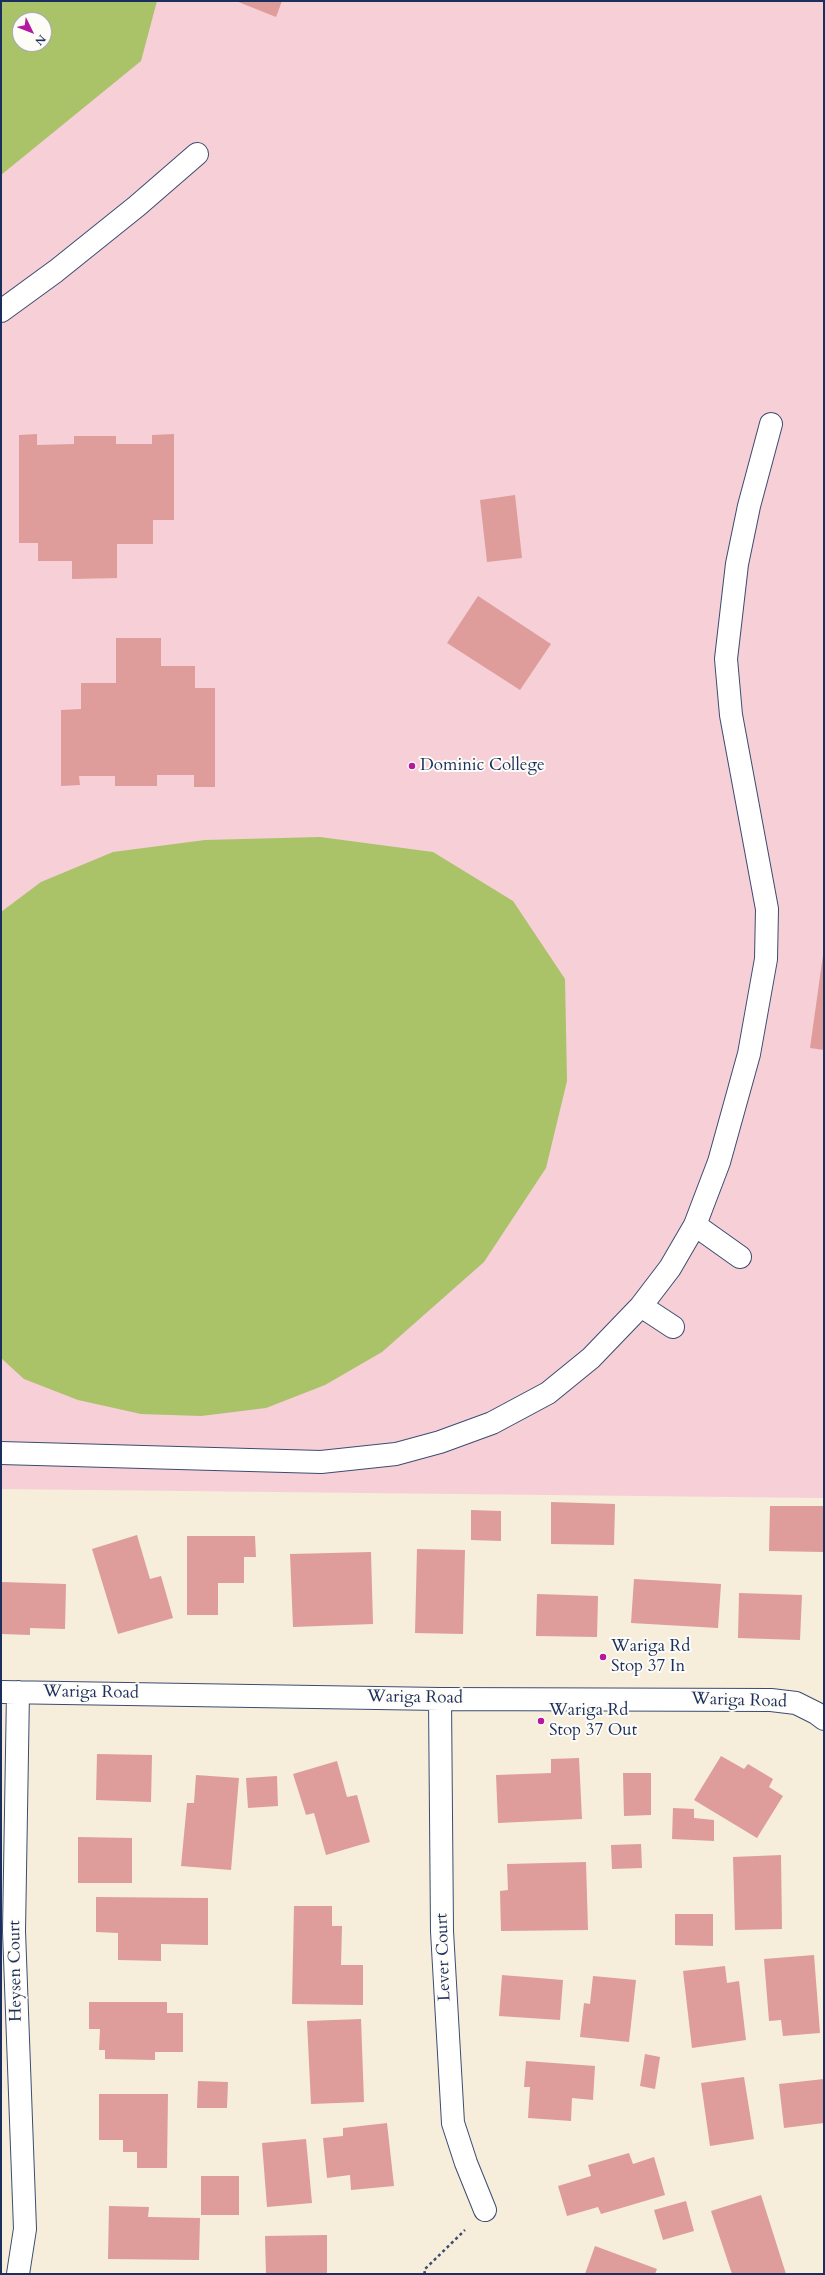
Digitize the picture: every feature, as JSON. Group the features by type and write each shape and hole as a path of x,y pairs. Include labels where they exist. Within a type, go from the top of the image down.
{"street":[{"path":"1,311 56,271 137,206 197,154"},
{"path":"1,1453 321,1462 396,1454 440,1442 492,1423 548,1393 591,1358 641,1306 670,1268 695,1225 719,1162 749,1054 766,959 768,909 731,715 726,659 737,564 749,506 771,424"},
{"path":"695,1225 740,1257"},
{"path":"641,1306 673,1327"},
{"name":"Wariga Road","path":"9,1692 440,1699 771,1700 796,1704 816,1713 824,1719"},
{"name":"Heysen Court","path":"9,1692 14,1931 25,2229 18,2274"},
{"name":"Lever Court","path":"440,1699 442,1931 453,2123 466,2163 485,2210"}],"path":[{"path":"425,2274 424,2270 485,2210"}],"shaded area":[{"name":"Dominic College","path":"1,1 824,1 824,1498 1,1489"}],"green space":[{"path":"1,1 157,1 141,61 1,175"},
{"path":"320,837 433,852 513,901 565,979 567,1081 546,1168 484,1262 382,1352 325,1385 266,1408 201,1416 141,1414 78,1400 24,1379 1,1358 1,912 41,882 113,852 205,840"}],"building":[{"path":"236,1 282,1 276,17"},
{"path":"37,434 37,445 74,444 74,436 116,436 116,444 152,444 152,435 174,434 174,520 153,520 153,544 117,544 117,578 72,579 72,561 38,561 38,543 19,543 19,435"},
{"path":"515,495 522,558 487,562 480,500"},
{"path":"478,596 551,644 520,690 447,643"},
{"path":"116,638 161,638 161,666 195,666 195,688 215,688 215,787 194,787 194,775 157,775 157,786 115,786 115,776 79,776 80,785 61,786 61,710 81,709 81,683 116,683"},
{"path":"824,955 824,1050 810,1048"},
{"path":"551,1502 615,1504 614,1545 551,1544"},
{"path":"770,1506 824,1506 824,1552 769,1551"},
{"path":"471,1510 501,1511 501,1541 471,1540"},
{"path":"137,1535 150,1579 161,1576 173,1618 118,1634 92,1549"},
{"path":"187,1536 255,1536 256,1557 244,1557 244,1583 218,1583 218,1615 187,1615"},
{"path":"417,1549 465,1550 463,1634 415,1633"},
{"path":"371,1552 373,1624 293,1627 290,1554"},
{"path":"634,1579 721,1584 718,1628 631,1623"},
{"path":"1,1582 66,1584 65,1629 30,1628 30,1635 1,1634"},
{"path":"739,1593 802,1595 800,1640 738,1638"},
{"path":"537,1594 598,1596 597,1637 536,1636"},
{"path":"97,1754 152,1755 151,1802 96,1800"},
{"path":"721,1756 744,1769 748,1764 773,1779 769,1787 783,1796 757,1838 694,1800"},
{"path":"579,1758 582,1819 498,1823 496,1775 551,1773 551,1759"},
{"path":"337,1761 347,1797 357,1795 370,1842 326,1855 314,1813 306,1815 293,1774"},
{"path":"623,1773 651,1773 651,1815 624,1816"},
{"path":"196,1775 239,1778 231,1870 181,1866 187,1803 194,1803"},
{"path":"277,1776 278,1806 248,1808 246,1778"},
{"path":"673,1808 694,1809 694,1818 714,1820 714,1841 672,1839"},
{"path":"78,1837 132,1838 132,1883 78,1883"},
{"path":"641,1844 642,1868 612,1869 611,1845"},
{"path":"781,1855 782,1929 735,1930 733,1857"},
{"path":"586,1862 588,1930 501,1931 500,1891 508,1890 507,1864"},
{"path":"96,1897 208,1898 208,1945 161,1944 161,1961 118,1960 118,1933 96,1932"},
{"path":"294,1906 332,1906 332,1926 342,1926 341,1965 363,1965 363,2005 292,2004"},
{"path":"675,1914 713,1914 713,1946 675,1945"},
{"path":"814,1955 820,2033 783,2036 781,2020 769,2021 764,1959"},
{"path":"725,1966 727,1983 739,1981 746,2040 692,2048 683,1971"},
{"path":"502,1975 563,1980 560,2020 499,2016"},
{"path":"593,1976 636,1980 629,2042 580,2037 584,2003 590,2004"},
{"path":"89,2002 167,2002 167,2013 183,2013 183,2052 155,2052 155,2060 105,2059 105,2050 99,2050 100,2029 89,2029"},
{"path":"361,2019 364,2102 311,2104 307,2021"},
{"path":"645,2054 660,2057 655,2089 640,2086"},
{"path":"526,2061 595,2066 593,2100 572,2098 571,2121 528,2118 530,2087 524,2087"},
{"path":"744,2077 754,2139 710,2146 701,2083"},
{"path":"824,2079 824,2123 784,2128 779,2084"},
{"path":"198,2081 228,2082 227,2108 197,2108"},
{"path":"99,2094 168,2094 167,2168 137,2168 137,2152 123,2152 123,2140 99,2140"},
{"path":"387,2123 394,2186 351,2190 350,2175 327,2178 323,2138 343,2136 343,2128"},
{"path":"306,2139 312,2203 267,2207 262,2143"},
{"path":"629,2153 633,2164 654,2157 665,2195 601,2214 598,2207 567,2216 558,2186 591,2176 588,2165"},
{"path":"201,2176 239,2176 239,2215 201,2215"},
{"path":"761,2195 786,2274 732,2274 711,2211"},
{"path":"686,2201 694,2231 663,2240 654,2210"},
{"path":"109,2206 149,2207 148,2217 200,2218 199,2260 108,2259"},
{"path":"327,2235 327,2274 266,2274 265,2236"},
{"path":"595,2246 657,2269 655,2274 585,2274"}],"place":[{"name":"Dominic College","path":"412,766"},
{"name":"Wariga Rd Stop 37 In","path":"603,1657"},
{"name":"Wariga Rd Stop 37 Out","path":"541,1721"}]}
